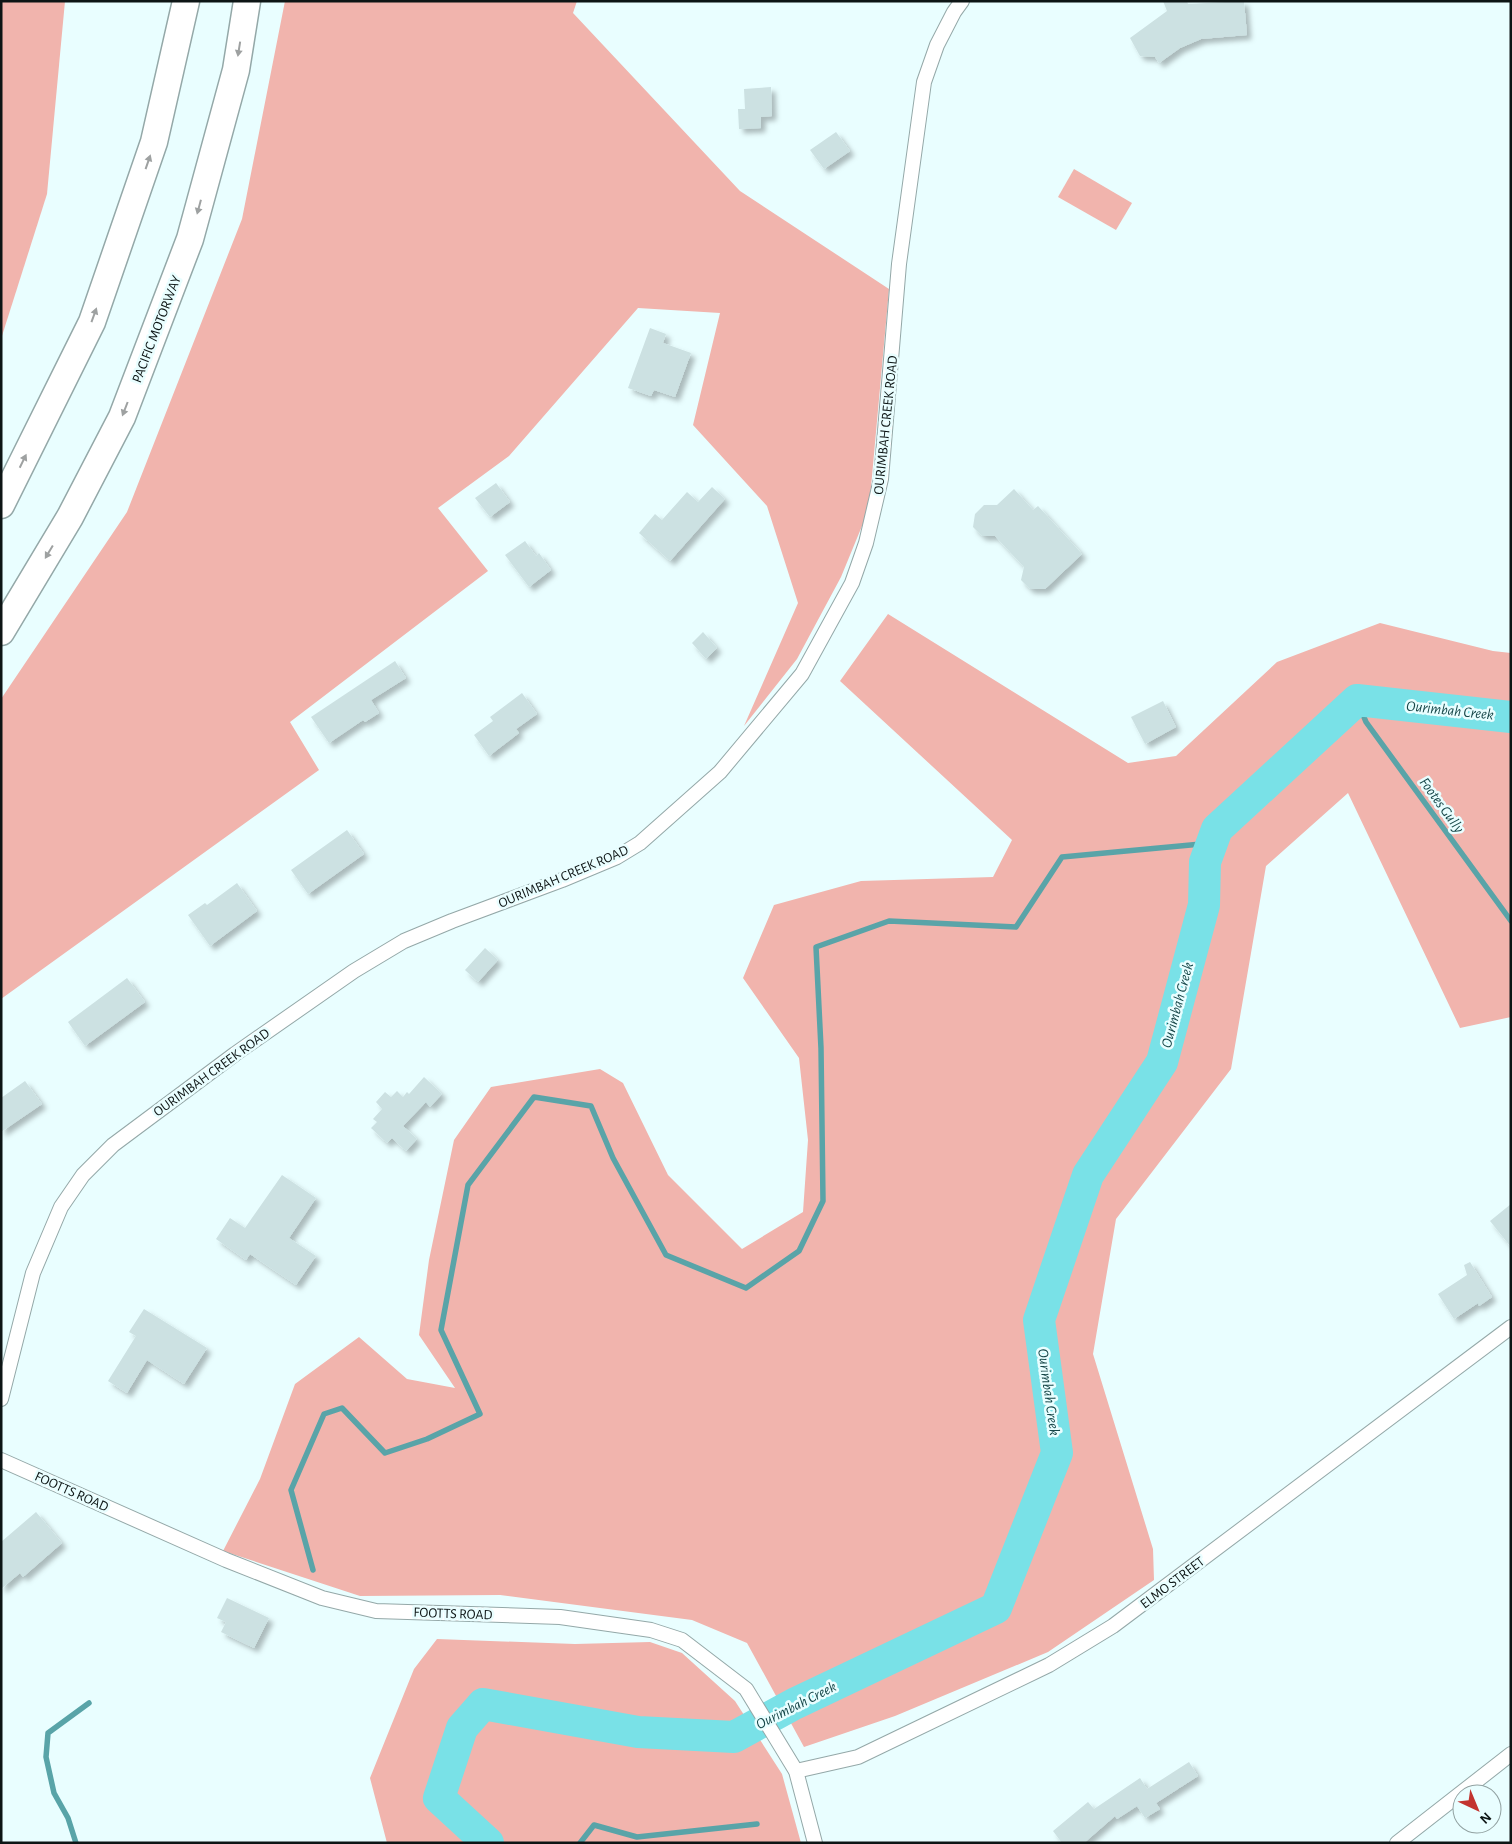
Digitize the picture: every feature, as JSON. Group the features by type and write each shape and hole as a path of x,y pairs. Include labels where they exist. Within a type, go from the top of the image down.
{"highway":[{"path":"1,505 92,322 154,142 186,1"},
{"name":"PACIFIC MOTORWAY","path":"1,632 70,517 122,417 190,239 236,70 247,1"}],"street":[{"name":"OURIMBAH CREEK ROAD","path":"1,1399 33,1273 61,1207 83,1174 113,1145 235,1054 354,972 404,942 452,921 618,857 640,843 663,825 720,772 802,674 852,583 866,543 877,498 881,479 899,264 924,82 936,46 962,1"},
{"name":"ELMO STREET","path":"796,1772 858,1757 1049,1665 1114,1626 1511,1328"},
{"name":"FOOTTS ROAD","path":"1,1460 226,1560 322,1598 376,1611 560,1617 651,1630 682,1640 746,1689 796,1772 815,1843"},
{"path":"1397,1843 1511,1754"}],"shaded area":[{"path":"1,1 65,1 47,194 1,339"},
{"path":"285,1 577,1 573,13 740,191 889,289 869,509 841,577 797,659 744,726 798,603 767,506 693,425 720,313 638,308 509,456 438,508 488,571 290,722 319,770 1,999 1,699 127,512 242,219"},
{"path":"1074,169 1132,203 1116,230 1058,197"},
{"path":"888,614 1128,763 1176,756 1277,662 1380,623 1493,651 1511,653 1511,1017 1460,1028 1348,793 1266,866 1231,1069 1116,1219 1093,1354 1153,1549 1154,1580 1048,1652 895,1716 804,1747 747,1643 692,1620 500,1595 360,1596 223,1551 260,1479 295,1384 359,1337 407,1379 455,1388 419,1335 429,1260 454,1140 491,1087 600,1069 623,1083 668,1175 742,1249 803,1212 808,1140 799,1058 743,978 774,905 861,881 993,877 1012,840 840,681"},
{"path":"437,1639 575,1644 650,1642 682,1653 735,1701 782,1774 801,1843 387,1843 370,1778 414,1669"}],"building":[{"path":"1163,1 1187,1 1188,4 1244,1 1247,35 1201,39 1180,48 1159,63 1155,57 1140,56 1130,38 1167,11"},
{"path":"771,87 772,116 761,117 761,128 739,129 738,109 745,109 744,89"},
{"path":"836,132 850,151 824,169 810,150"},
{"path":"650,328 666,334 663,343 691,353 675,397 654,390 651,396 628,388"},
{"path":"496,483 510,502 490,517 475,498"},
{"path":"712,487 725,499 670,561 639,533 655,514 662,520 687,492 698,502"},
{"path":"1014,489 1033,510 1038,506 1082,554 1045,589 1030,589 1021,580 1024,567 995,536 982,536 973,527 975,514 984,505 997,505"},
{"path":"525,541 536,556 539,553 551,570 529,587 505,555"},
{"path":"703,632 717,648 706,659 692,643"},
{"path":"395,661 406,678 371,700 379,713 365,722 363,720 329,743 311,717"},
{"path":"522,693 537,714 516,729 519,733 489,756 474,735 493,721 490,717"},
{"path":"1163,701 1176,727 1145,744 1131,717"},
{"path":"347,830 364,854 308,894 291,870"},
{"path":"237,883 257,911 210,946 188,915 205,903 207,905"},
{"path":"485,948 498,960 478,982 465,970"},
{"path":"127,978 145,1002 85,1046 68,1022"},
{"path":"424,1077 442,1094 430,1107 426,1102 403,1126 417,1139 406,1151 392,1138 387,1143 371,1128 377,1122 373,1119 382,1109 376,1102 385,1092 391,1097 397,1091 403,1097 407,1092 409,1094"},
{"path":"25,1081 42,1104 1,1132 1,1098"},
{"path":"282,1175 316,1198 289,1238 316,1256 296,1285 250,1254 246,1260 216,1239 230,1218 245,1228"},
{"path":"1511,1204 1511,1247 1490,1221"},
{"path":"1470,1262 1492,1297 1479,1306 1478,1303 1454,1319 1438,1294 1467,1275 1464,1265"},
{"path":"144,1309 207,1348 184,1384 147,1360 127,1393 108,1381 136,1336 129,1332"},
{"path":"36,1512 62,1543 23,1577 20,1573 1,1589 1,1542"},
{"path":"227,1598 269,1618 254,1648 221,1632 226,1622 217,1618"},
{"path":"1189,1762 1198,1776 1156,1803 1160,1809 1145,1818 1137,1806 1117,1819 1115,1816 1084,1843 1062,1843 1053,1831 1088,1802 1094,1809 1140,1778 1147,1789"}],"waterway":[{"name":"Footes Gully","path":"1357,700 1366,722 1511,921"},
{"name":"Ourimbah Creek","path":"488,1843 439,1798 462,1728 483,1704 638,1732 734,1737 794,1704 996,1608 1057,1453 1039,1320 1088,1175 1162,1062 1204,905 1205,862 1217,829 1357,700 1511,717"},
{"path":"313,1570 291,1490 324,1414 342,1408 385,1453 427,1439 480,1414 441,1330 468,1185 534,1097 591,1106 613,1158 666,1255 746,1288 799,1251 823,1201 821,1048 816,947 889,921 1016,927 1062,857 1212,843"},
{"path":"76,1843 68,1818 54,1793 46,1757 48,1733 89,1703"},
{"path":"580,1843 594,1825 637,1837 757,1824"}]}
